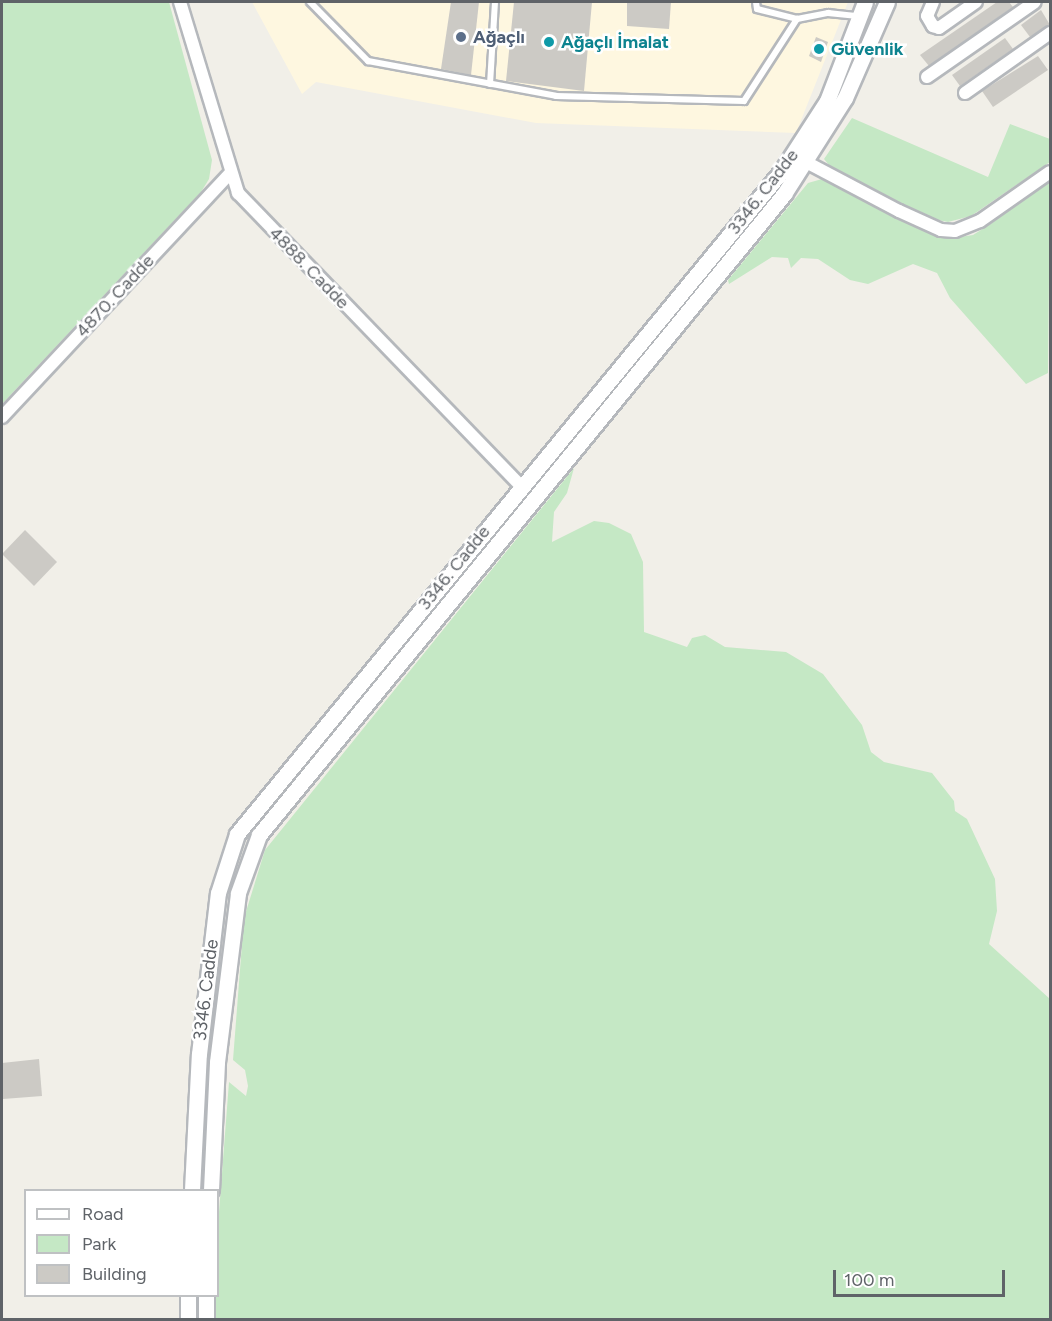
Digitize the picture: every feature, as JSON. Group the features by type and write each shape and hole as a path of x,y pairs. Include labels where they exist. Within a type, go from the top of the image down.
{"street":[{"name":"4888. Cadde","path":"180,2 230,174 245,202 521,486"},
{"name":"3346. Cadde","path":"192,1189 199,1054 218,893 233,843 248,817 781,172 827,101 865,2"},
{"name":"3346. Cadde","path":"211,1189 217,1062 238,893 259,835 806,162 845,98 887,2"},
{"path":"933,2 927,16 933,26 939,28 976,2"},
{"path":"927,77 1035,2"},
{"path":"965,93 1050,33"},
{"path":"806,162 899,211 941,230 955,231 980,221 1050,172"},
{"name":"4870. Cadde","path":"2,417 230,174"},
{"path":"188,1297 188,1320"},
{"path":"206,1297 206,1320"}],"lane":[{"path":"310,2 368,61 556,96 744,101 797,19"},
{"path":"490,84 495,2"},
{"path":"756,2 757,9 797,19 828,13 858,16"}],"shaded area":[{"path":"252,2 848,2 796,133 536,123 316,82 302,94"}],"green space":[{"path":"2,2 169,2 212,160 209,179 201,192 2,404"},
{"path":"852,118 988,177 1010,124 1050,139 1050,162 971,216 948,222 933,219 833,170 824,159"},
{"path":"822,179 934,233 953,238 973,235 1050,181 1048,373 1026,384 950,298 937,273 913,264 868,284 850,280 818,259 801,258 791,268 788,258 772,257 729,284 728,280 808,183"},
{"path":"574,468 567,493 554,512 552,542 594,521 609,523 631,534 643,562 644,632 687,647 692,638 705,635 725,647 786,652 823,674 862,725 871,752 884,762 932,773 954,801 955,811 967,819 995,879 997,911 989,944 1050,999 1050,1319 211,1320 212,1297 219,1297 219,1212 229,1082 246,1096 248,1086 245,1070 233,1060 244,918 265,850"}],"building":[{"name":"Ağaçlı","path":"451,2 479,2 471,75 441,69"},
{"name":"Ağaçlı İmalat","path":"514,2 592,2 584,91 506,81"},
{"path":"627,2 671,2 669,29 627,26"},
{"path":"997,2 1009,2 1013,7 929,66 920,55"},
{"path":"1041,10 1050,25 1030,37 1021,25"},
{"name":"Güvenlik","path":"816,37 828,42 821,62 809,56"},
{"path":"1005,38 1013,49 960,86 952,75"},
{"path":"1038,56 1048,70 993,107 982,91"},
{"path":"25,530 57,562 34,586 2,554"},
{"path":"39,1059 42,1096 3,1099 2,1063"}],"place":[{"name":"Ağaçlı","path":"461,37"},
{"name":"Ağaçlı İmalat","path":"549,42"},
{"name":"Güvenlik","path":"819,49"}]}
